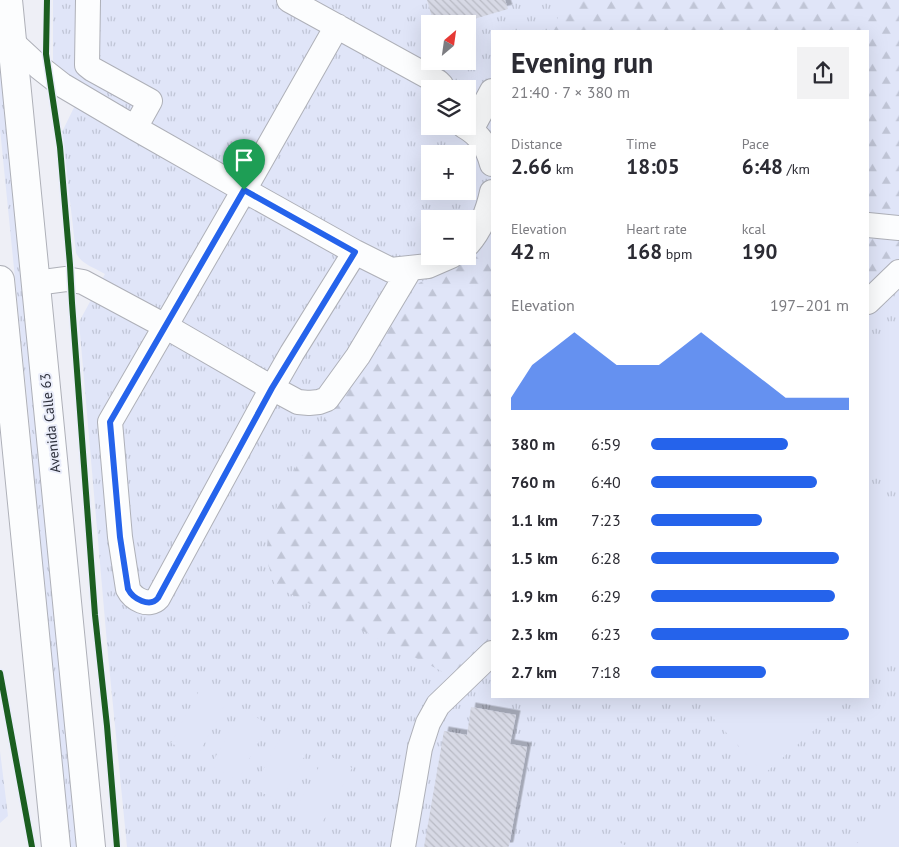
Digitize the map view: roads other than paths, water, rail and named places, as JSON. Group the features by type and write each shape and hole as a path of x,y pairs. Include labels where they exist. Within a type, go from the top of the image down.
{"main road":[{"name":"Avenida Calle 63","path":"8,0 91,847"},
{"path":"0,280 56,847"},
{"path":"29,566 63,564"}],"lane":[{"path":"88,0 87,64 92,69 150,101 135,128"},
{"path":"289,0 434,80"},
{"path":"337,26 110,422 121,546 130,594 150,603 158,598 272,388 355,252"},
{"path":"12,42 62,85 135,128 355,252 400,269"},
{"path":"476,114 491,92"},
{"path":"476,135 488,149 491,160"},
{"path":"476,234 488,222 491,198"},
{"path":"869,225 899,228"},
{"path":"337,282 430,265"},
{"path":"36,283 66,279 83,282 165,326 298,402 309,403 319,402 327,398 358,356 400,269"},
{"path":"869,301 899,272"},
{"path":"403,847 420,748 428,723 438,705 491,654"}]}
